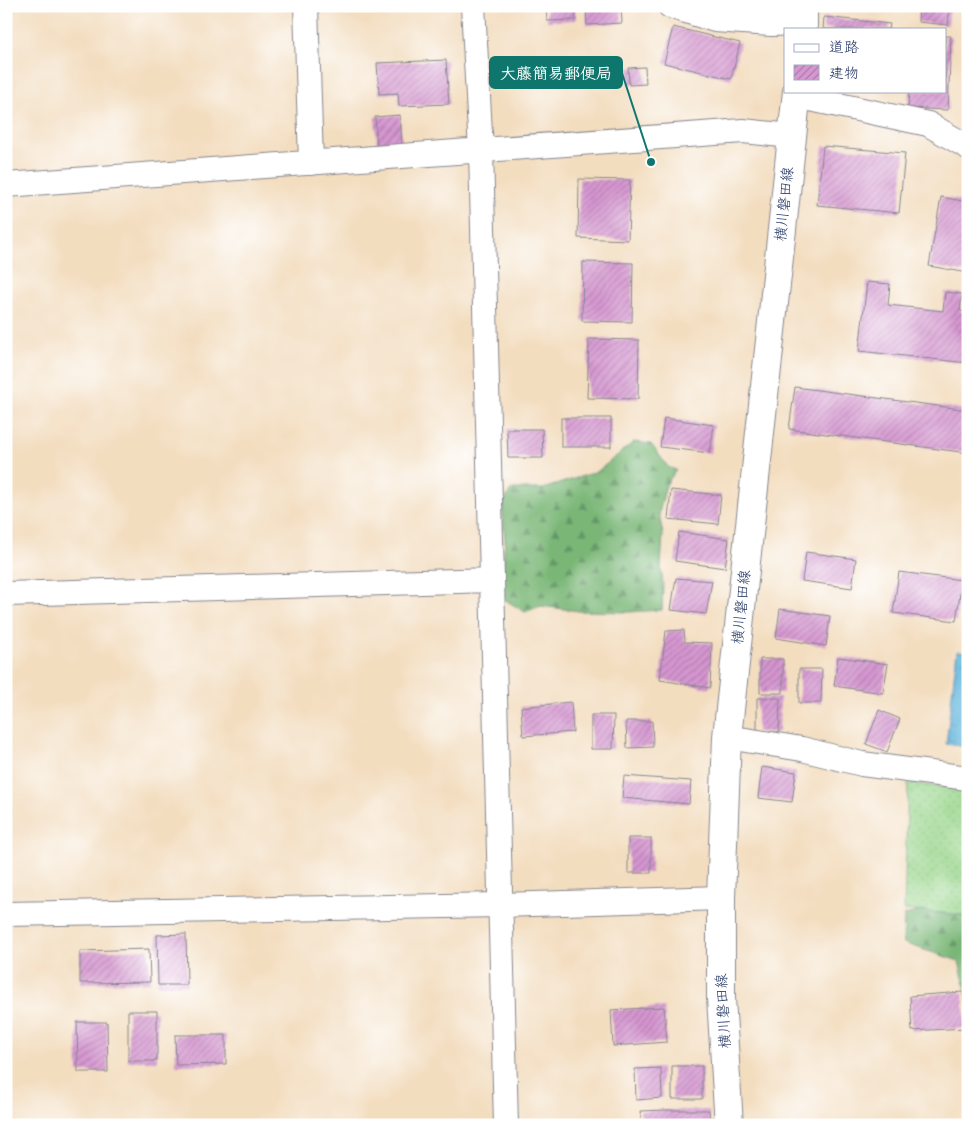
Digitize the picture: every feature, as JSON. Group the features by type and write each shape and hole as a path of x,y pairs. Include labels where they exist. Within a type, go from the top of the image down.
{"main road":[{"name":"横川磐田線","path":"730,1125 721,998 721,898 727,738 797,94"}],"street":[{"path":"306,6 311,162"},
{"path":"473,6 482,151 506,1125"},
{"path":"670,6 715,20 771,24 803,19"},
{"path":"797,94 928,124 968,147"},
{"path":"6,185 743,131 792,136"},
{"path":"6,594 492,580"},
{"path":"727,738 802,749 862,764 968,778"},
{"path":"6,914 501,905 721,898"}],"green space":[{"path":"634,442 651,444 668,467 676,470 666,485 659,513 663,535 661,567 663,585 662,610 628,612 579,611 541,606 525,612 507,601 501,591 505,541 502,504 512,489 543,489 598,471"},
{"path":"908,783 968,790 968,916 904,910"},
{"path":"922,911 968,916 968,999 959,961 903,943 904,915"}],"water":[{"path":"957,651 968,652 968,747 946,744"}],"building":[{"path":"546,6 575,6 576,20 547,21"},
{"path":"621,6 622,23 587,25 586,8"},
{"path":"746,6 780,6 780,14 746,14"},
{"path":"919,6 950,6 948,25 918,22"},
{"path":"824,17 890,24 889,28 823,28"},
{"path":"673,27 740,43 731,79 664,63"},
{"path":"946,36 951,36 948,110 908,108 909,92 946,92"},
{"path":"446,60 449,104 399,106 398,93 379,94 377,63"},
{"path":"645,67 646,84 629,85 628,68"},
{"path":"400,115 402,145 377,146 375,117"},
{"path":"823,146 905,153 899,213 817,205"},
{"path":"579,179 630,180 628,240 578,238"},
{"path":"941,197 968,202 968,273 929,266"},
{"path":"583,262 633,263 632,322 582,321"},
{"path":"867,282 890,284 888,305 943,311 945,292 962,294 960,311 968,312 968,363 859,351"},
{"path":"589,339 639,340 638,399 587,398"},
{"path":"795,387 968,410 968,453 789,429"},
{"path":"561,418 611,418 611,447 561,447"},
{"path":"664,418 714,425 710,453 660,447"},
{"path":"507,429 542,429 543,458 508,458"},
{"path":"671,490 721,495 718,524 668,519"},
{"path":"679,532 729,539 725,568 675,561"},
{"path":"806,552 856,559 852,588 802,581"},
{"path":"899,572 962,580 956,621 893,613"},
{"path":"676,578 712,581 706,614 671,610"},
{"path":"780,609 830,616 826,646 776,638"},
{"path":"684,630 685,642 712,643 710,688 660,680 666,631"},
{"path":"838,657 888,664 883,693 834,686"},
{"path":"760,659 783,659 783,693 760,693"},
{"path":"799,669 822,669 821,703 799,703"},
{"path":"757,698 780,698 779,732 757,732"},
{"path":"571,702 573,732 523,736 521,707"},
{"path":"879,710 900,719 887,752 866,744"},
{"path":"591,715 614,715 613,749 591,749"},
{"path":"626,721 652,721 653,747 627,748"},
{"path":"762,767 796,772 792,802 758,798"},
{"path":"624,776 691,781 689,804 622,798"},
{"path":"628,838 651,838 651,873 628,873"},
{"path":"186,934 187,985 158,985 157,935"},
{"path":"149,949 150,982 80,983 80,951"},
{"path":"963,992 966,1028 912,1031 910,996"},
{"path":"664,1007 667,1042 613,1046 611,1010"},
{"path":"128,1011 157,1011 157,1061 128,1061"},
{"path":"77,1022 107,1022 108,1072 78,1072"},
{"path":"175,1035 226,1035 226,1064 176,1065"},
{"path":"672,1066 702,1066 702,1099 672,1099"},
{"path":"661,1068 662,1098 636,1100 635,1069"},
{"path":"709,1110 710,1125 642,1125 640,1111"}],"place":[{"name":"大藤簡易郵便局","path":"651,162"}]}
